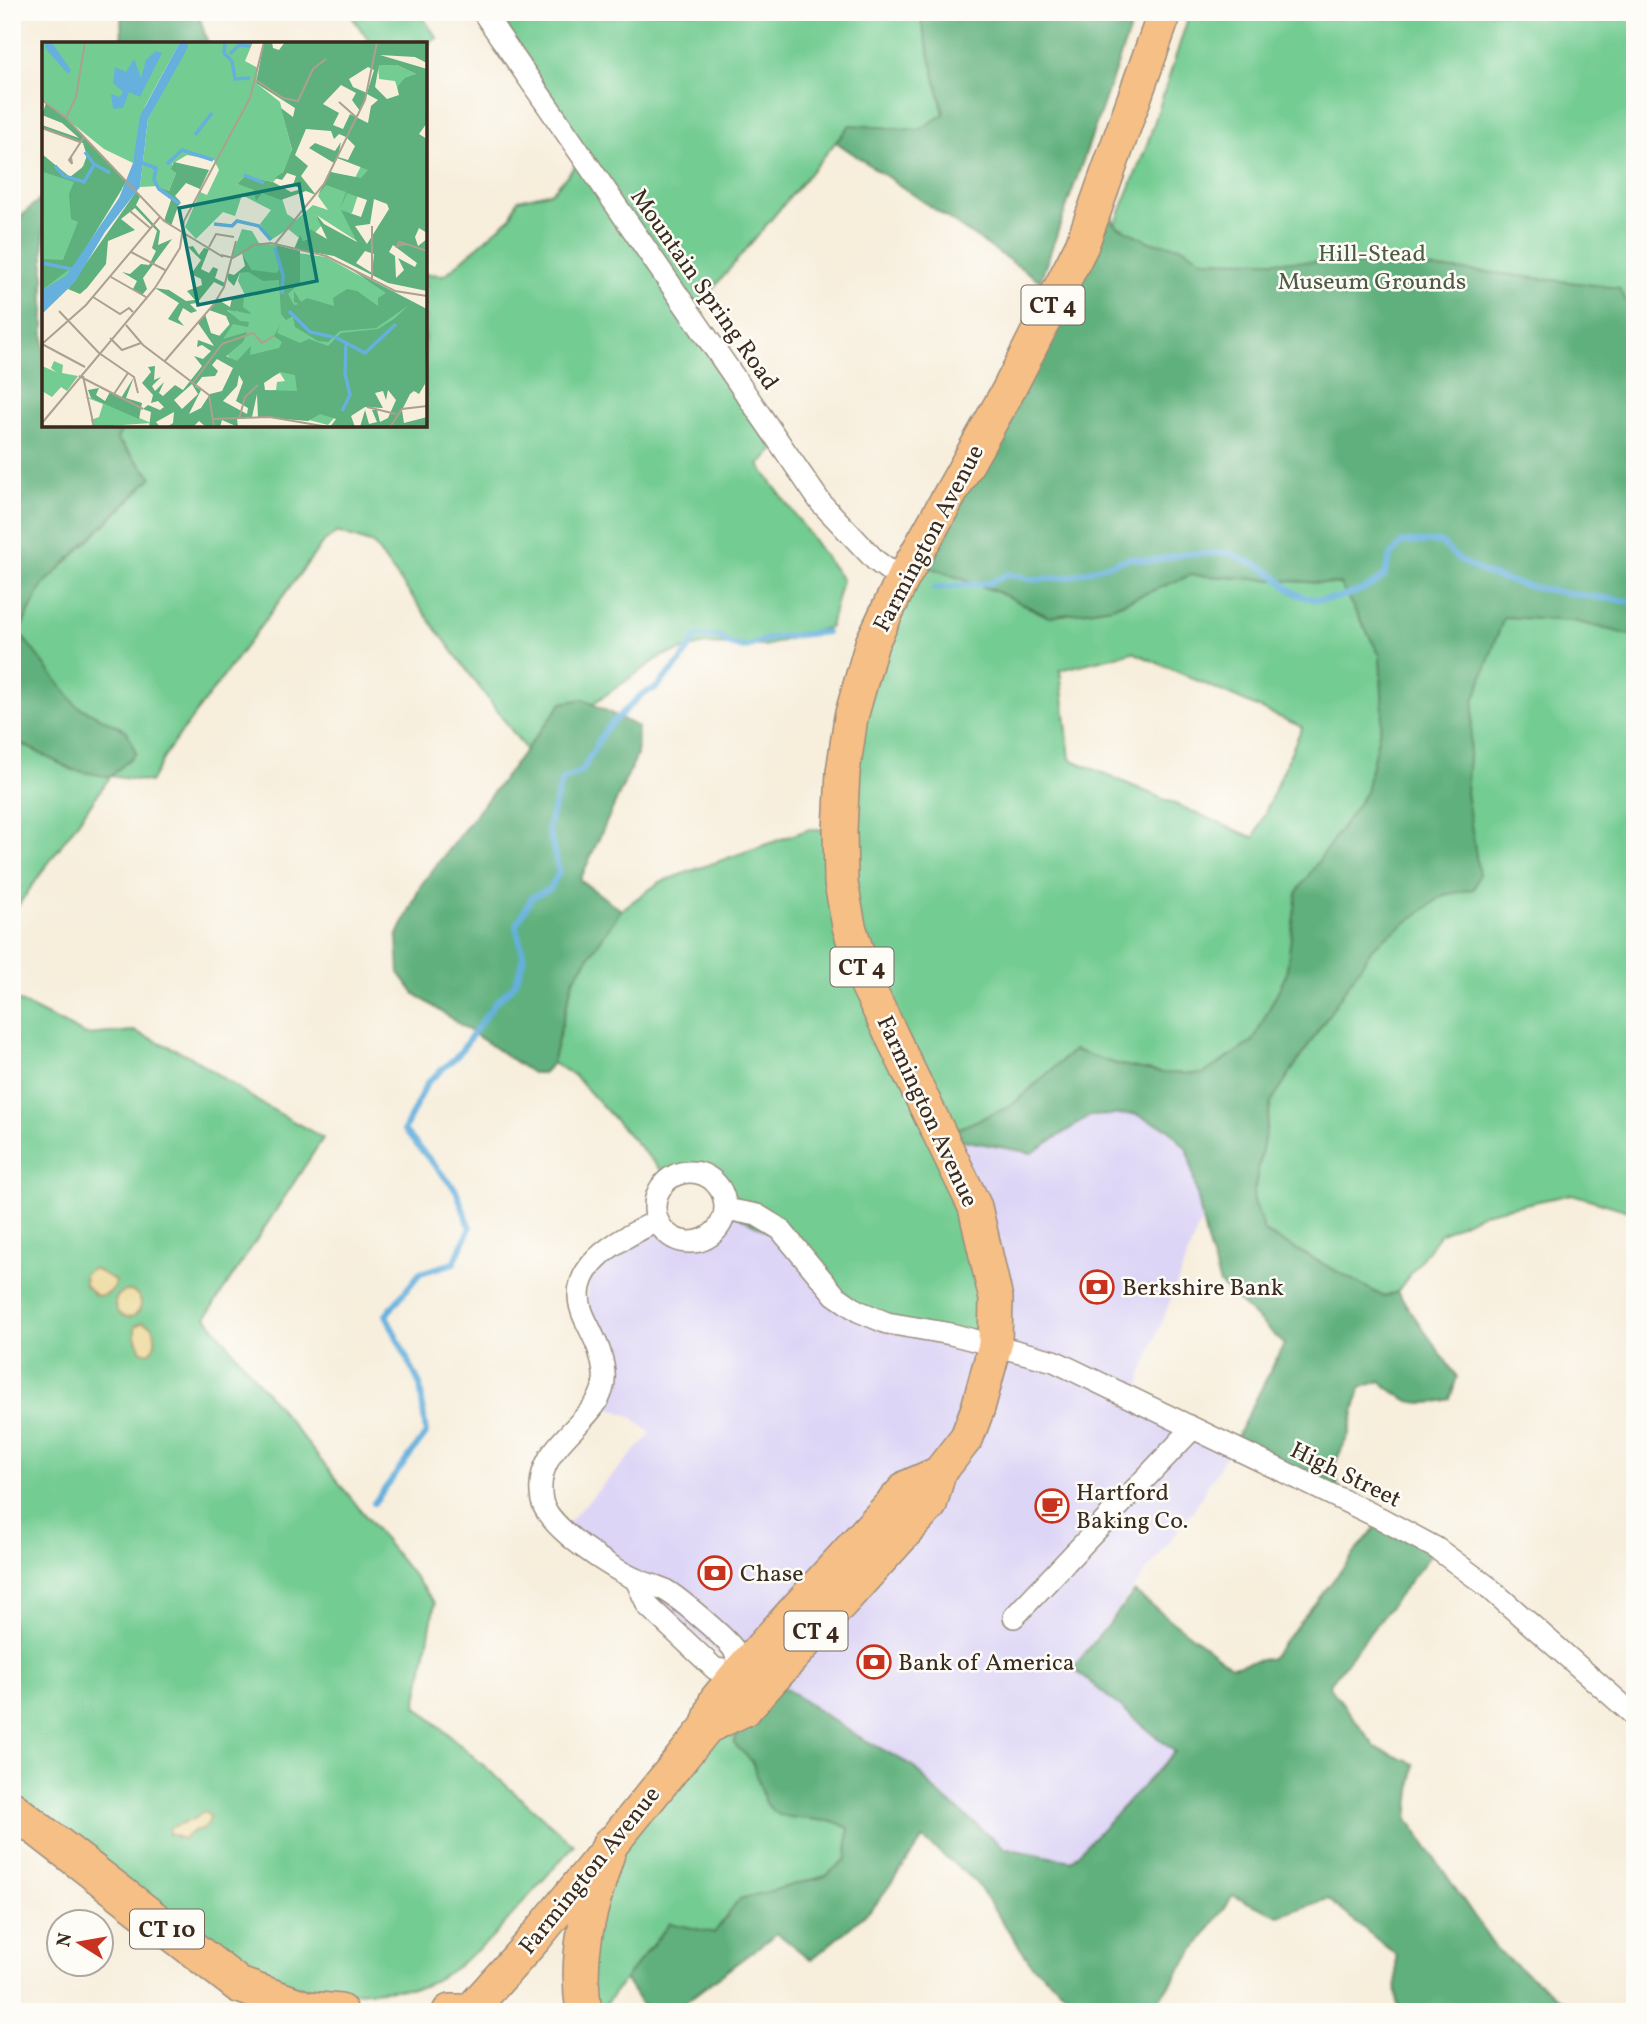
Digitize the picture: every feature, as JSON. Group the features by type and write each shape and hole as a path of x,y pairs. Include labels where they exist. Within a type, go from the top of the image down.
{"highway":[{"name":"CT 10","path":"12,1809 239,1985 307,2009 340,2012"},
{"path":"584,2012 579,1979 582,1935 610,1844"},
{"path":"450,2012 471,2012"}],"main road":[{"name":"Farmington Avenue","path":"707,1727 745,1709 930,1505 939,1473 967,1437 995,1345 996,1299 975,1207 867,985 849,926 841,883 843,772 851,717 872,643 902,580 1060,293 1103,189 1165,12"},
{"name":"Farmington Avenue","path":"471,2012 536,1937 707,1727 716,1700 739,1672 907,1487 939,1473"}],"street":[{"name":"Mountain Spring Road","path":"483,12 821,503 876,561 902,580"},
{"path":"681,1173 702,1174 720,1187 726,1209 717,1231 696,1243 673,1239 657,1221 656,1198 669,1179 681,1173"},
{"name":"High Street","path":"726,1209 757,1215 780,1229 835,1294 858,1311 887,1323 995,1345 1054,1361 1382,1519 1436,1548 1487,1586 1635,1716"},
{"path":"657,1221 616,1241 590,1264 580,1290 581,1308 597,1339 605,1382 597,1402 556,1446 547,1461 541,1491 543,1505 555,1525 636,1580 666,1590 734,1649 739,1672"},
{"path":"1014,1617 1192,1429"}],"shaded area":[{"path":"1135,1114 1169,1129 1188,1150 1202,1218 1142,1374 1138,1403 1231,1448 1192,1512 1073,1667 1175,1751 1071,1861 1005,1848 936,1792 915,1767 852,1733 783,1687 739,1672 636,1580 561,1530 651,1434 634,1418 597,1402 605,1382 585,1320 590,1264 657,1221 673,1239 696,1243 717,1231 726,1209 941,1136 1032,1153 1090,1116"}],"green space":[{"path":"121,12 198,12 207,42 122,42"},
{"path":"349,12 419,12 437,38 427,45 427,42 370,42"},
{"path":"483,12 919,12 944,114 919,130 850,125 691,315 780,444 759,465 842,580 830,627 765,646 704,644 662,656 526,750 373,544 337,532 322,544 169,749 150,782 103,775 110,777 12,914 12,739 73,770 87,772 12,633 22,626 42,586 143,487 131,454 117,439 121,427 427,427 427,274 445,275 510,218 518,200 552,192 583,158"},
{"path":"919,12 1136,12 1040,281 836,142 850,125 919,130 944,114"},
{"name":"Hill-Stead Museum Grounds","path":"1190,12 1635,12 1635,1213 1572,1194 1483,1213 1440,1234 1397,1292 1384,1297 1264,1232 1253,1197 1271,1102 1301,1054 1253,1041 1208,1072 1173,1076 1138,1070 1074,1050 1011,1106 941,1136 995,1345 858,1311 792,1245 726,1209 724,1198 714,1182 698,1174 689,1173 669,1179 574,1075 552,1063 573,980 621,910 660,882 810,829 840,830 843,772 913,561 1000,593 1049,617 1112,607 1191,575 1340,584 1380,655 1382,686 1444,559 1115,225 1147,145","holes":["1133,652 1302,727 1254,838 1070,759 1060,670"]},
{"name":"Hill-Stead Museum Grounds","path":"1103,189 1115,225 1150,242 1182,247 1203,260 1329,262 1487,272 1619,288 1635,317 1635,636 1573,621 1504,617 1474,701 1466,792 1479,875 1474,889 1444,895 1374,946 1271,1102 1253,1197 1264,1232 1384,1297 1397,1292 1457,1377 1450,1399 1428,1403 1405,1399 1380,1381 1360,1388 1349,1434 1335,1463 1339,1499 1231,1448 1284,1344 1220,1284 1206,1238 1188,1150 1169,1129 1135,1114 1090,1116 1032,1153 941,1136 1011,1106 1074,1050 1116,1064 1163,1073 1203,1074 1253,1041 1286,975 1297,892 1366,792 1383,714 1380,655 1340,584 1191,575 1112,607 1049,617 1000,593 913,561"},
{"path":"42,197 42,427 122,427 117,440 152,477 42,586 19,632 77,706 127,731 136,753 110,777 73,770 12,739 12,520 22,508 21,499 12,482 12,225"},
{"path":"583,699 638,727 637,755 580,880 621,910 573,980 552,1063 544,1073 532,1073 415,994 399,973 397,937 421,885 562,703"},
{"path":"12,998 86,1035 134,1031 188,1055 259,1102 323,1138 206,1317 435,1603 416,1706 574,1845 490,1940 449,1972 422,1987 343,1993 277,1985 221,1956 12,1793"},
{"path":"1382,1519 1436,1548 1329,1685 1376,1748 1414,1764 1408,1819 1498,1951 1577,2012 1397,2012 1396,1955 1328,1899 1279,1916 1233,1896 1150,2012 1088,2012 1032,1965 974,1880 923,1839 873,1908 811,1960 777,1933 672,2012 642,2005 625,1979 670,1923 714,1933 740,1899 826,1876 847,1858 849,1828 836,1822 781,1816 766,1803 752,1761 734,1744 745,1709 783,1687 852,1733 915,1767 936,1792 1005,1848 1071,1861 1175,1752 1073,1668 1134,1592 1231,1666 1271,1658"},
{"path":"745,1709 735,1744 752,1761 766,1803 781,1816 836,1822 849,1828 847,1858 826,1876 740,1900 714,1933 670,1923 599,2012 579,1979 610,1844"}],"sand":[{"path":"93,1268 116,1281 106,1295 95,1295 85,1285 84,1274"},
{"path":"128,1291 138,1294 141,1304 138,1314 128,1317 118,1314 115,1304 118,1294"},
{"path":"143,1322 151,1326 155,1336 154,1347 149,1353 141,1351 135,1336 135,1326"},
{"path":"204,1811 211,1818 204,1829 193,1831 183,1839 169,1834 169,1828 196,1818"}],"waterway":[{"path":"934,588 990,583 1008,574 1034,580 1068,577 1130,558 1151,561 1185,554 1232,553 1266,569 1303,597 1339,598 1384,577 1390,557 1402,542 1440,542 1461,561 1505,580 1548,590 1635,602"},
{"path":"374,1503 426,1434 420,1385 386,1315 420,1273 454,1263 470,1228 456,1190 404,1130 427,1083 458,1055 494,1004 515,984 524,958 516,926 532,897 550,889 559,872 548,828 562,780 582,771 605,730 642,694 656,688 681,661 696,637 719,636 727,643 744,648 771,638 826,632"}],"place":[{"name":"Berkshire Bank","path":"1097,1287"},
{"name":"Hartford Baking Co.","path":"1052,1506"},
{"name":"Chase","path":"715,1573"},
{"name":"Bank of America","path":"874,1662"}]}
